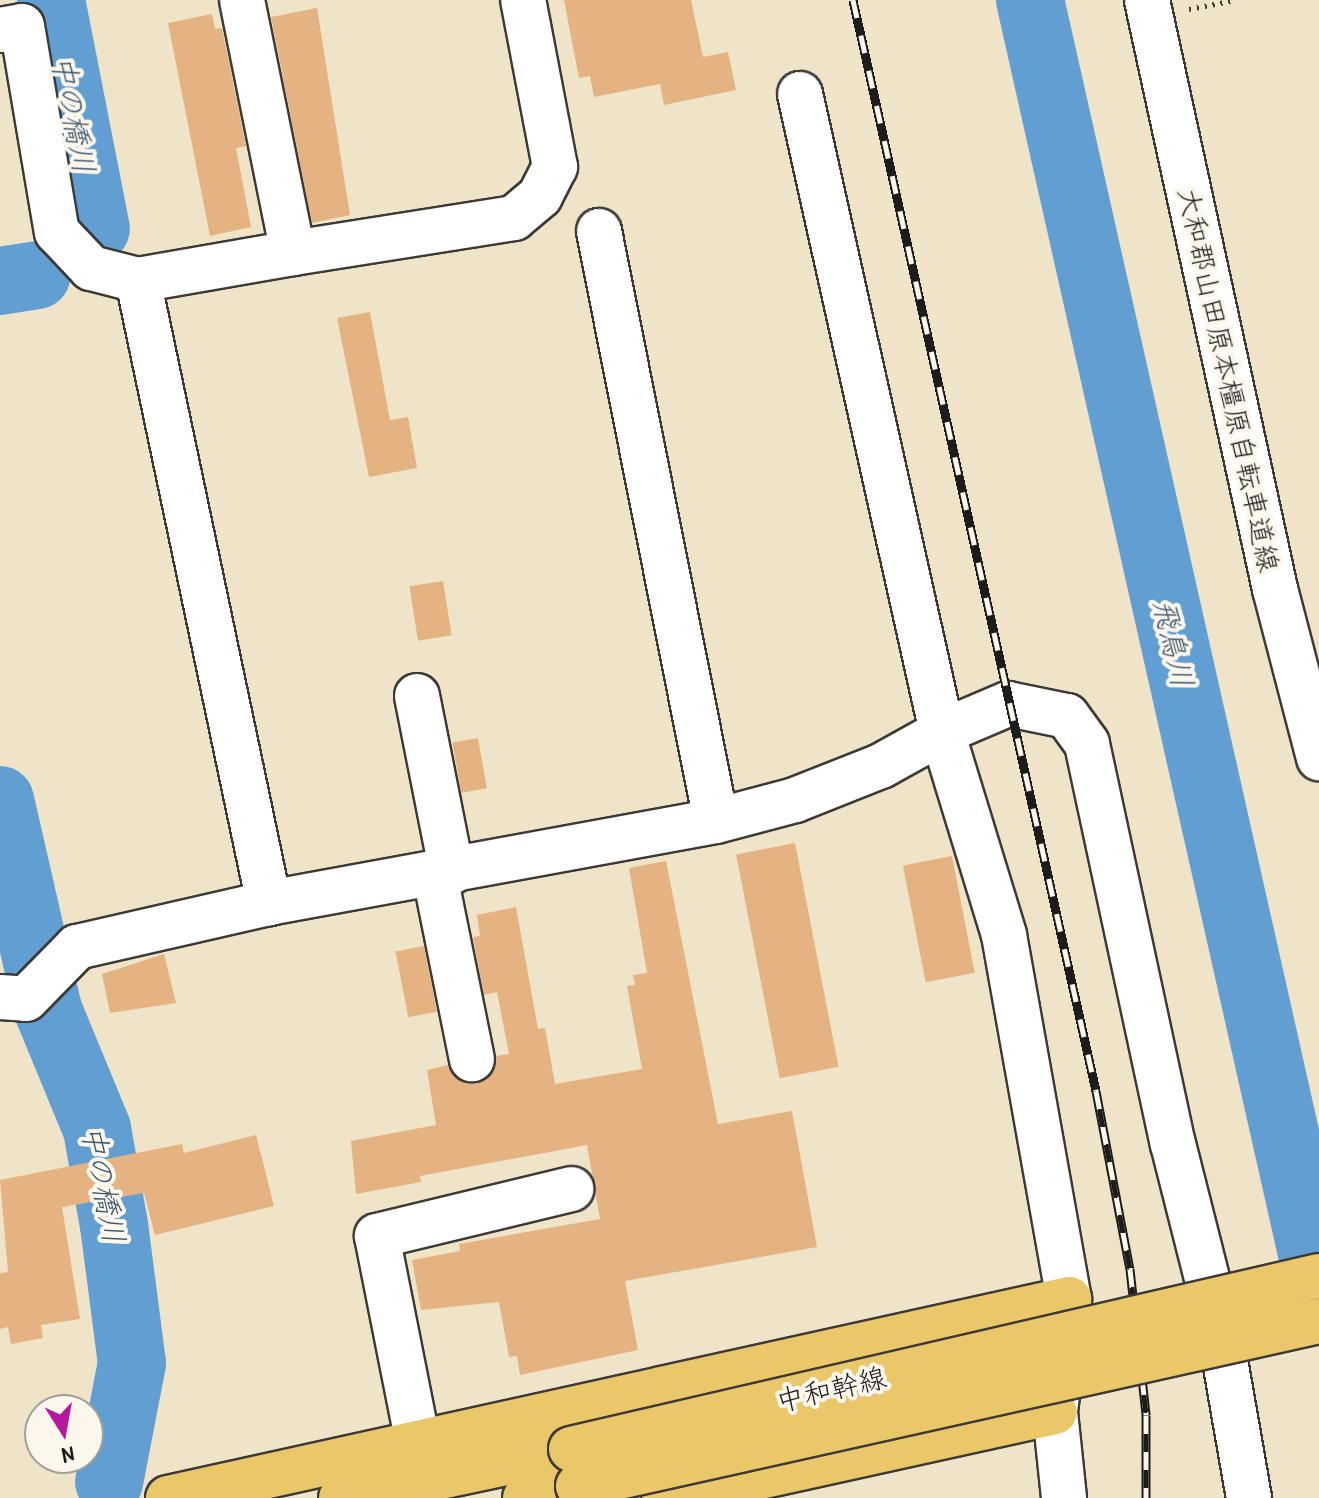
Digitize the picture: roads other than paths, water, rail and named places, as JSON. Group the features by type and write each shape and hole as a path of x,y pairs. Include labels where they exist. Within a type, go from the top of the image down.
{"main road":[{"name":"中和幹線","path":"525,1498 574,1467 1319,1276"},
{"path":"168,1498 1069,1299"},
{"name":"中和幹線","path":"341,1498 574,1467 1319,1321"},
{"path":"664,1498 1055,1412"}],"street":[{"path":"242,0 293,253"},
{"path":"0,30 22,26 57,232 91,268 138,280 514,218 540,196 555,167 523,0"},
{"name":"大和郡山田原本橿原自転車道線","path":"1147,0 1275,589 1319,758"},
{"path":"800,94 942,732 1004,935 1069,1299 1055,1412 1064,1498"},
{"path":"599,231 716,821"},
{"path":"138,280 269,903"},
{"path":"417,696 472,1059"},
{"path":"24,991 77,947 269,903 443,874 716,821 795,800 867,772 942,732 1008,704 1067,716 1087,744 1173,1144 1219,1326 1247,1488"},
{"path":"418,1443 377,1236 571,1189"},
{"path":"1219,1326 1319,1303"}],"waterway":[{"name":"中の橋川","path":"51,0 96,229"},
{"name":"飛鳥川","path":"1030,0 1319,1285"},
{"name":"中の橋川","path":"0,281 37,275"},
{"name":"中の橋川","path":"0,800 48,1010 97,1129 114,1225 132,1363 109,1482"}],"railway":[{"path":"853,0 1096,1091 1130,1269 1146,1415 1146,1498"}]}
